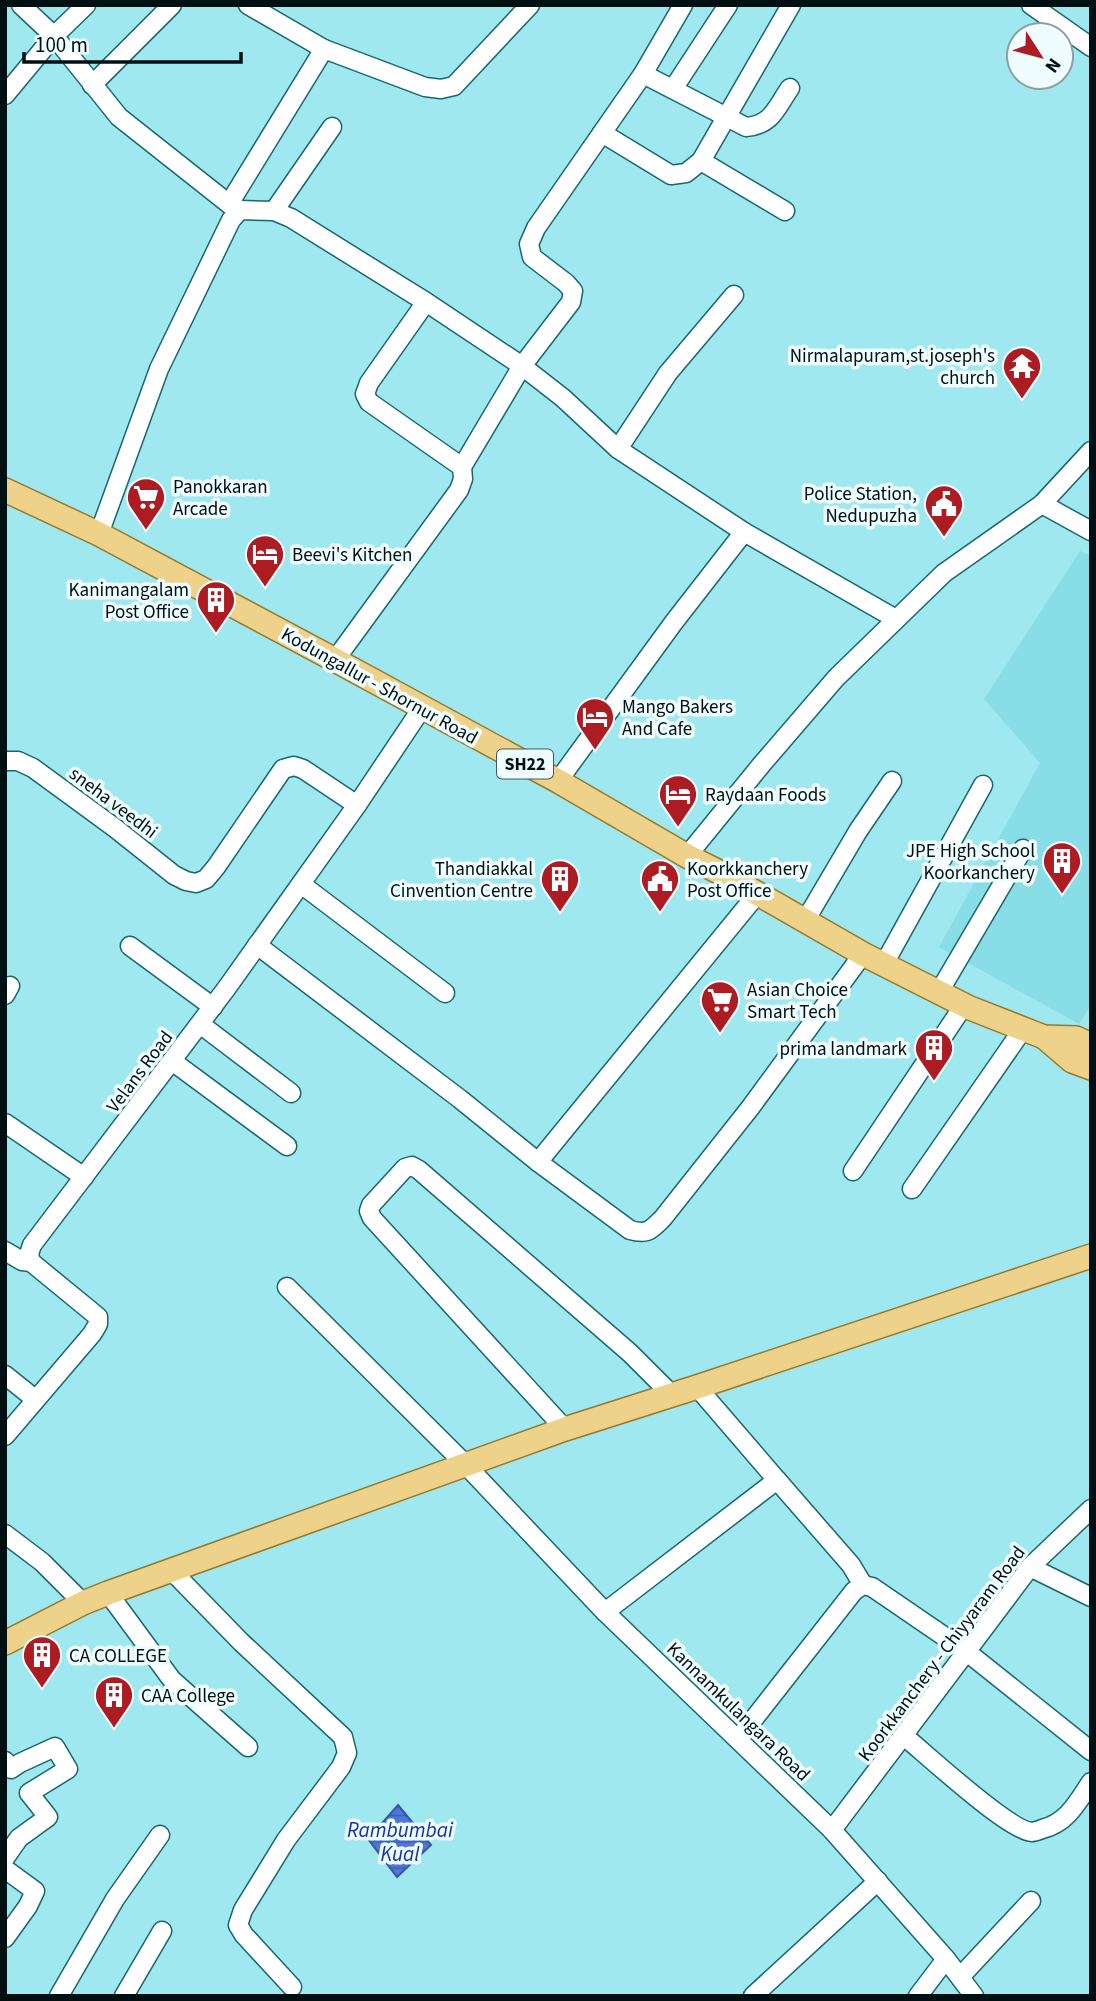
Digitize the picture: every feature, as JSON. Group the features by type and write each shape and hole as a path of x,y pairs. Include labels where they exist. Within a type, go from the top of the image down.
{"main road":[{"name":"Kodungallur - Shornur Road","path":"5,491 99,534 335,660 558,781 863,954 964,1005 1023,1029 1045,1037 1076,1038 1091,1045"},
{"path":"1045,1037 1072,1061 1091,1068"},
{"path":"5,1643 108,1593 465,1464 1091,1256"}],"street":[{"path":"21,5 54,36 120,117 234,207 274,211 291,218 426,302 522,366 563,398 618,449 744,531 896,619"},
{"path":"5,95 54,36 86,5"},
{"path":"92,85 172,5"},
{"path":"248,5 324,49 425,87 441,89 454,86 530,5"},
{"path":"673,89 728,5"},
{"path":"602,133 671,175 686,173 701,161 791,5"},
{"path":"1031,5 1091,47"},
{"path":"335,660 460,490 462,467 522,366 571,302 573,292 566,283 532,257 529,244 536,228 643,74 681,6"},
{"path":"99,534 159,369 231,220 234,207 324,49"},
{"path":"643,74 746,127 758,126 768,121 790,88"},
{"path":"274,211 332,127"},
{"path":"701,161 785,211"},
{"path":"618,449 668,373 734,295"},
{"path":"426,302 369,383 365,394 369,402 462,467"},
{"path":"687,856 836,678 944,573 1042,505 1091,452"},
{"path":"1042,505 1091,531"},
{"path":"558,781 744,531"},
{"name":"Velans Road","path":"31,1262 29,1254 32,1245 213,1007 357,805 422,708"},
{"name":"sneha veedhi","path":"5,761 18,761 33,768 174,875 196,883 206,879 216,867 283,769 294,766 303,769 357,805"},
{"path":"805,921 858,831 892,781"},
{"path":"884,964 983,785"},
{"path":"939,992 1023,849"},
{"path":"300,884 445,993"},
{"path":"538,1162 758,893"},
{"path":"257,945 460,1099 538,1162 631,1230 641,1233 651,1230 663,1218 750,1108 863,954"},
{"path":"130,946 213,1007"},
{"path":"853,1171 964,1005"},
{"path":"200,1024 290,1093"},
{"path":"912,1189 1023,1029"},
{"path":"172,1061 287,1146"},
{"path":"5,1123 84,1177"},
{"path":"565,1429 372,1218 369,1211 371,1205 405,1168 412,1166 419,1170 630,1353 671,1394"},
{"path":"5,1251 22,1261 31,1262 98,1317 98,1324 92,1334 5,1436"},
{"name":"Kannamkulangara Road","path":"287,1287 465,1464 606,1612 832,1830 946,1959 974,1996"},
{"path":"5,1375 35,1399"},
{"path":"697,1387 851,1564 863,1585"},
{"path":"606,1612 777,1480"},
{"name":"Koorkkanchery - Chiyyaram Road","path":"832,1830 1030,1567 1091,1509"},
{"path":"5,1534 42,1562 83,1603"},
{"path":"1030,1567 1091,1597"},
{"path":"171,1570 241,1642 343,1737 347,1753 341,1767 286,1840 243,1910 238,1925 292,1987"},
{"path":"738,1739 854,1591 863,1585 872,1587 967,1652 1091,1751"},
{"path":"108,1593 172,1680 248,1747"},
{"path":"904,1735 1015,1826 1032,1832 1052,1827 1068,1816 1091,1782"},
{"path":"5,1858 19,1838 48,1817 29,1793 11,1768 55,1747 68,1769 29,1793"},
{"path":"59,1996 115,1899 160,1835"},
{"path":"5,1869 35,1892 5,1938"},
{"path":"753,1996 878,1881"},
{"path":"960,1977 1031,1901"},
{"path":"124,1996 162,1931"},
{"path":"918,1996 946,1959"}],"shaded area":[{"name":"JPE High School Koorkanchery","path":"1080,551 1091,556 1091,1005 1079,1024 939,947 1040,763 984,699"}],"water":[{"name":"Rambumbai Kual","path":"398,1805 431,1845 397,1877 368,1839"}],"place":[{"name":"Nirmalapuram,st.joseph's church","path":"1022,400"},
{"name":"Panokkaran Arcade","path":"146,531"},
{"name":"Police Station, Nedupuzha","path":"944,538"},
{"name":"Beevi's Kitchen","path":"265,588"},
{"name":"Kanimangalam Post Office","path":"216,634"},
{"name":"Mango Bakers And Cafe","path":"595,751"},
{"name":"Raydaan Foods","path":"678,828"},
{"name":"JPE High School Koorkanchery","path":"1062,895"},
{"name":"Thandiakkal Cinvention Centre","path":"560,913"},
{"name":"Koorkkanchery Post Office","path":"660,913"},
{"name":"Asian Choice Smart Tech","path":"720,1034"},
{"name":"prima landmark","path":"934,1082"},
{"name":"CA COLLEGE","path":"42,1689"},
{"name":"CAA College","path":"114,1729"}]}
